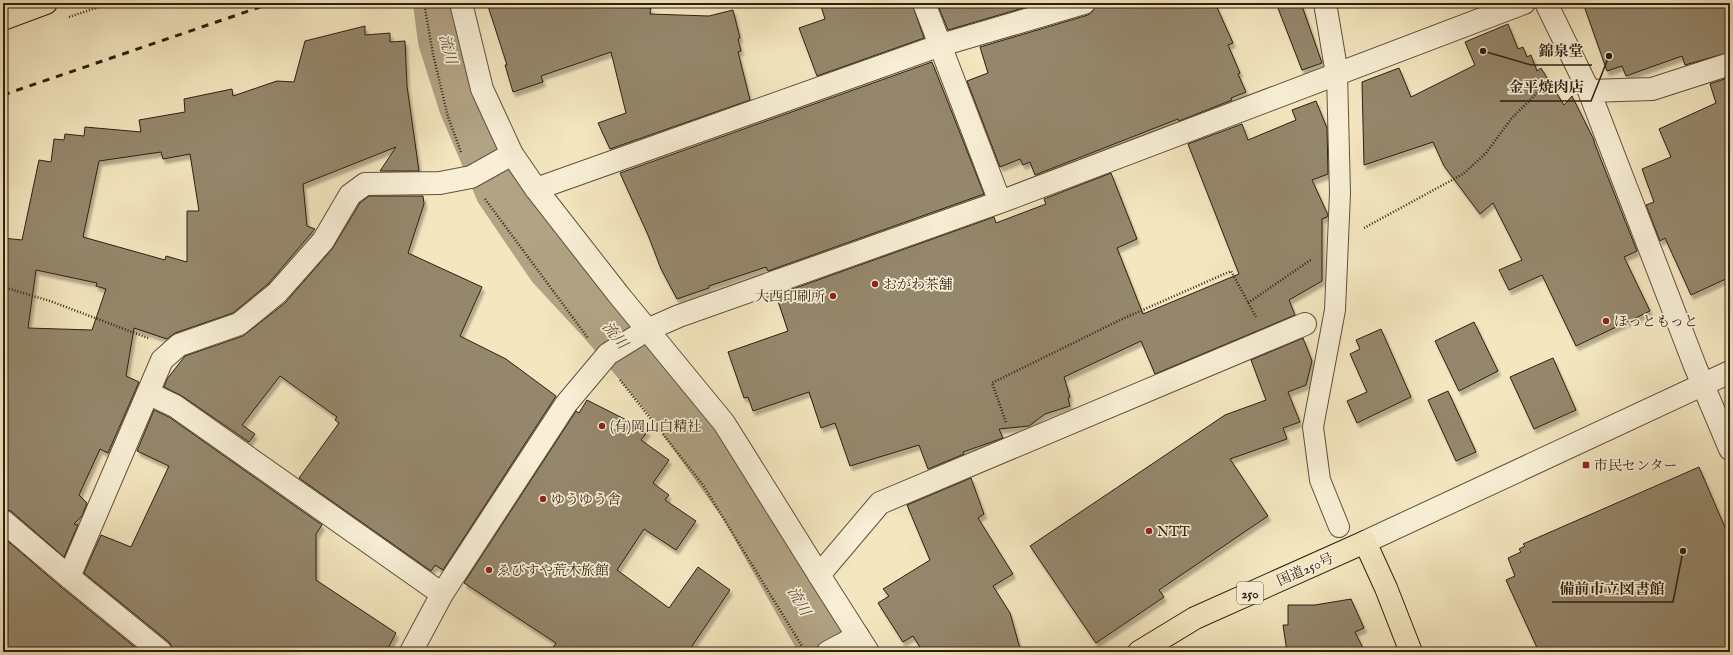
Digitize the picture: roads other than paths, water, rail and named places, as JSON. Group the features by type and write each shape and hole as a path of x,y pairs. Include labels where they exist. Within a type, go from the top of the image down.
{"highway":[{"path":"3,19 46,3"},
{"path":"1365,542 1386,588 1411,652"},
{"name":"国道250号","path":"1139,652 1195,618 1365,542"}],"street":[{"path":"461,3 482,89 506,158 536,189 642,332 724,423 818,575 849,646"},
{"path":"924,3 942,45 1000,202"},
{"path":"536,189 942,45 1084,3"},
{"path":"1325,3 1337,74 1340,193 1335,310 1313,427 1320,480 1339,526"},
{"path":"411,652 442,594 566,404 608,354 642,332 686,313 1000,202 1524,3"},
{"path":"1546,3 1589,91 1703,384 1730,449"},
{"path":"1589,91 1652,89 1730,64"},
{"path":"69,578 162,360 178,345 239,324 277,293 323,241 350,195 365,184 440,184 476,175 506,158"},
{"path":"818,575 880,503 1305,324"},
{"path":"1365,542 1730,372"},
{"path":"148,393 174,406 442,594"},
{"path":"3,521 69,578 161,652"}],"waterway":[{"name":"流川","path":"439,3 444,40 464,103 501,190 552,265 604,321 668,397 745,505 828,652"}],"railway":[{"path":"3,95 272,3"}],"place":[{"name":"錦泉堂","path":"1483,51"},
{"name":"金平焼肉店","path":"1609,56"},
{"name":"おがわ茶舗","path":"875,284"},
{"name":"大西印刷所","path":"833,296"},
{"name":"ほっともっと","path":"1606,321"},
{"name":"(有)岡山白精社","path":"602,426"},
{"name":"市民センター","path":"1586,465"},
{"name":"ゆうゆう舎","path":"543,499"},
{"name":"NTT","path":"1149,531"},
{"name":"備前市立図書館","path":"1683,551"},
{"name":"ゑびすや荒木旅館","path":"489,570"}]}
